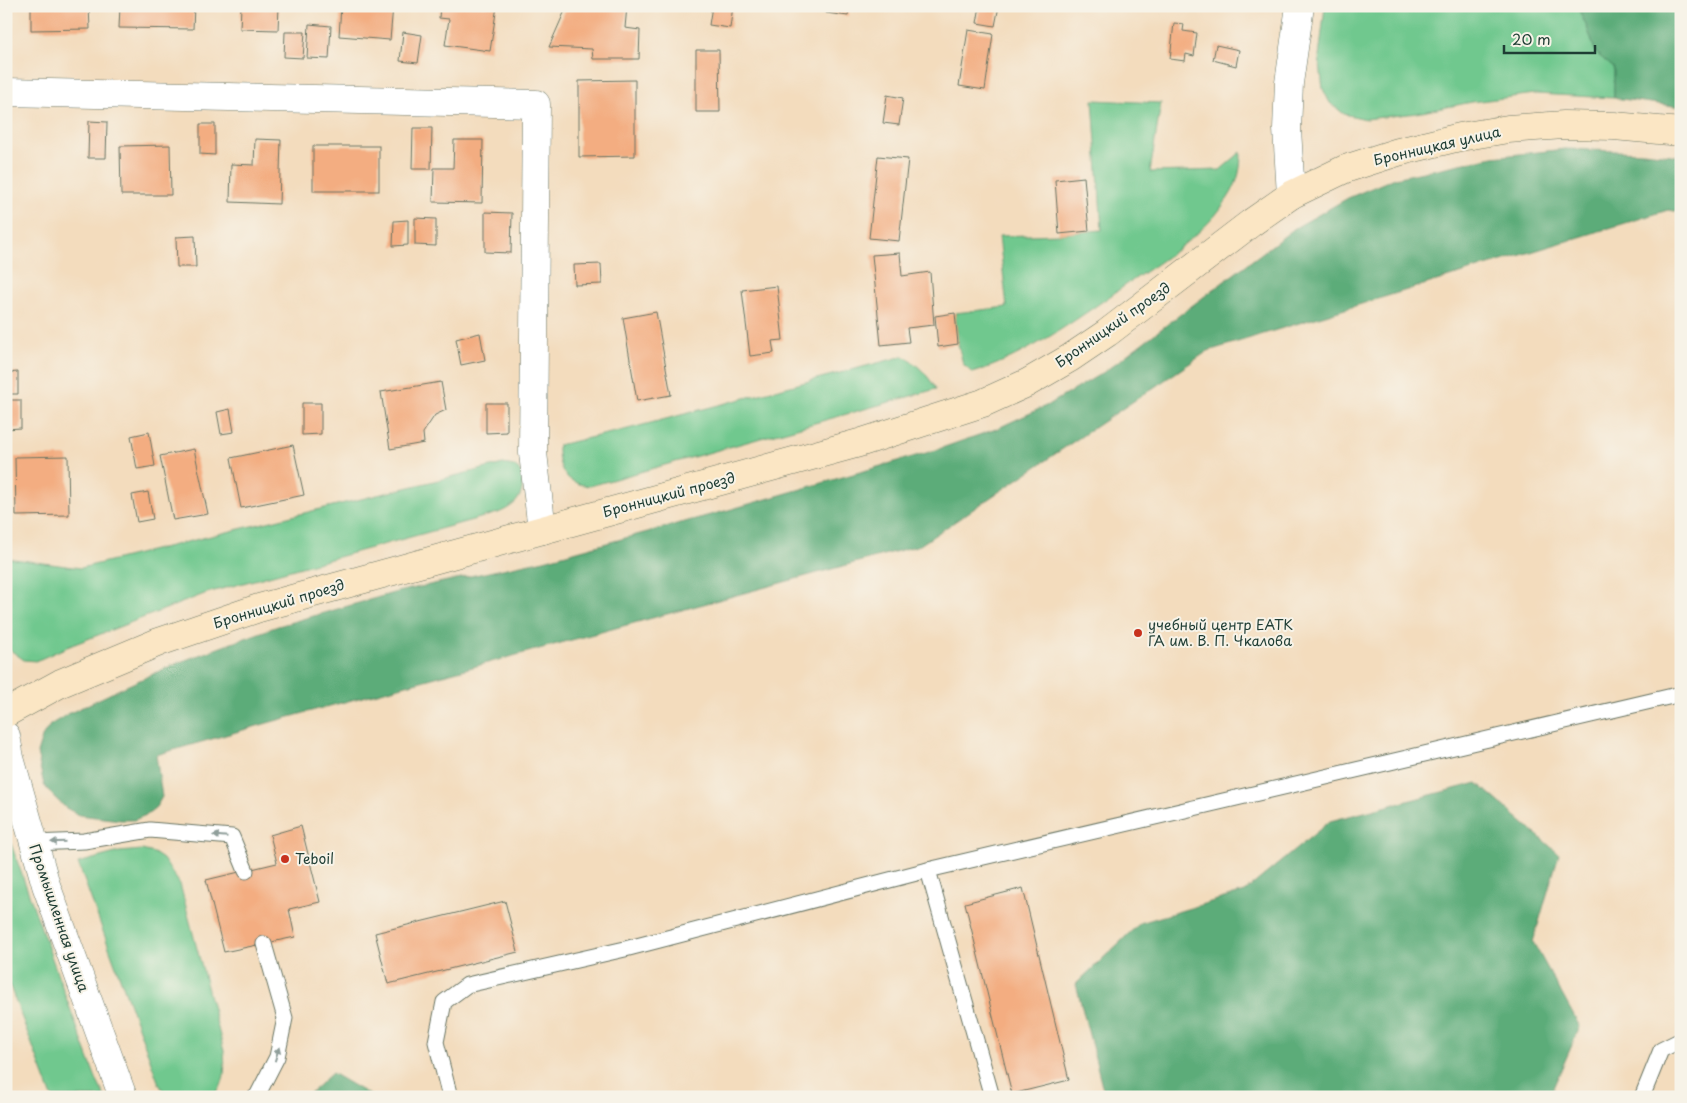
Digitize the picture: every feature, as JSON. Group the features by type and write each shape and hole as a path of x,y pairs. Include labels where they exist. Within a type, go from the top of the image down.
{"main road":[{"name":"Бронницкая улица","path":"1291,196 1344,169 1398,152 1460,137 1508,129 1564,124 1681,132"},
{"name":"Бронницкий проезд","path":"6,713 61,683 168,639 259,608 859,443 983,403 1027,383 1077,353 1251,223 1291,196"}],"street":[{"path":"1291,196 1287,129 1289,83 1300,6"},
{"path":"6,92 536,104 534,454 542,530"},
{"name":"Промышленная улица","path":"6,736 10,758 46,885 123,1097"}],"lane":[{"path":"450,1097 436,1042 444,1002 467,985 625,949 928,870 1681,694"},
{"path":"33,843 84,841 150,830 232,837 246,871"},
{"path":"928,870 992,1097"},
{"path":"255,1097 277,1056 285,1018 264,944"},
{"path":"1642,1097 1661,1050 1681,1040"}],"green space":[{"path":"1325,6 1577,6 1596,53 1614,68 1614,98 1535,94 1472,102 1417,113 1366,119 1344,114 1330,103 1323,89 1319,57"},
{"path":"1577,6 1681,6 1681,107 1614,98 1614,68 1596,53"},
{"path":"1093,100 1161,103 1150,172 1220,170 1241,152 1239,174 1234,187 1215,216 1169,256 1056,333 993,366 972,373 963,364 958,344 955,313 1007,307 999,236 1102,230"},
{"path":"1565,149 1643,152 1681,156 1681,212 1668,210 1208,351 920,545 156,755 162,797 156,807 146,815 134,820 79,815 66,808 44,785 37,753 42,737 50,725 68,714 180,662 278,626 397,592 544,560 725,511 933,451 996,429 1050,404 1104,372 1295,228 1348,198 1395,178 1493,157"},
{"path":"904,356 922,370 936,389 590,486 574,482 561,468 558,445 624,430"},
{"path":"503,464 514,466 521,472 522,487 519,498 511,506 498,513 207,593 67,647 36,661 24,660 6,647 6,558 81,568"},
{"path":"1477,783 1559,854 1533,942 1580,1027 1549,1097 1105,1097 1076,984 1140,923 1244,892 1330,821"},
{"path":"6,830 68,1003 97,1081 105,1097 52,1097 6,976"},
{"path":"142,850 154,853 163,859 180,884 224,1051 224,1077 222,1083 215,1093 209,1096 195,1098 169,1097 159,1084 78,863 119,852"},
{"path":"332,1073 373,1097 306,1097"}],"building":[{"path":"31,6 89,6 90,29 31,30"},
{"path":"120,6 194,6 193,29 119,28"},
{"path":"241,6 279,6 278,30 240,29"},
{"path":"341,6 393,6 390,40 339,36"},
{"path":"440,6 497,6 490,51 445,45 449,19 439,18"},
{"path":"567,6 627,6 625,28 640,30 639,59 593,59 592,49 549,47"},
{"path":"712,6 733,6 730,28 709,25"},
{"path":"827,6 850,6 848,16 826,13"},
{"path":"980,6 999,6 995,26 977,23"},
{"path":"1174,23 1184,24 1183,31 1197,33 1194,56 1186,54 1185,61 1170,59"},
{"path":"309,24 331,26 329,59 307,58"},
{"path":"968,30 993,34 985,90 959,86"},
{"path":"285,32 305,32 303,58 284,57"},
{"path":"403,32 422,35 418,63 400,61"},
{"path":"1216,45 1239,50 1236,66 1213,60"},
{"path":"696,50 719,50 720,112 696,112"},
{"path":"635,80 635,156 579,157 579,81"},
{"path":"887,95 903,98 899,125 883,123"},
{"path":"89,121 107,122 106,158 88,158"},
{"path":"200,124 215,124 215,155 200,154"},
{"path":"413,128 432,128 431,169 412,169"},
{"path":"255,139 281,140 279,204 230,202 231,164 254,165"},
{"path":"454,140 483,140 482,203 433,202 434,168 453,168"},
{"path":"170,145 171,195 121,195 120,146"},
{"path":"313,146 379,146 379,191 313,191"},
{"path":"878,156 908,159 899,241 869,238"},
{"path":"1084,177 1089,231 1059,234 1055,180"},
{"path":"485,212 512,213 511,253 485,252"},
{"path":"415,218 436,219 436,246 415,245"},
{"path":"408,220 408,245 393,246 394,221"},
{"path":"195,236 196,267 177,267 176,237"},
{"path":"900,253 902,276 930,272 934,325 907,328 909,342 881,345 872,255"},
{"path":"601,264 602,284 575,285 574,265"},
{"path":"777,286 783,340 772,341 774,353 750,356 742,290"},
{"path":"656,312 671,395 637,401 623,318"},
{"path":"955,313 958,344 938,347 935,316"},
{"path":"480,333 485,360 461,365 456,339"},
{"path":"18,372 18,394 6,394 6,373"},
{"path":"441,382 446,410 435,415 423,433 424,443 390,449 381,392"},
{"path":"6,400 21,400 21,428 6,429"},
{"path":"302,403 321,403 321,434 302,435"},
{"path":"486,403 507,403 507,432 486,433"},
{"path":"230,409 234,432 221,434 217,412"},
{"path":"149,432 155,466 137,469 131,436"},
{"path":"293,445 304,495 241,508 231,458"},
{"path":"194,449 208,514 173,520 160,456"},
{"path":"68,456 69,515 16,516 15,457"},
{"path":"148,492 153,519 137,522 132,495"},
{"path":"301,826 320,902 289,909 295,937 224,952 206,880 277,863 270,835"},
{"path":"1023,888 1069,1080 1012,1094 965,903"},
{"path":"505,901 518,952 388,984 375,933"}],"place":[{"name":"учебный центр ЕАТК ГА им. В. П. Чкалова","path":"1138,633"},
{"name":"Teboil","path":"285,859"}]}
